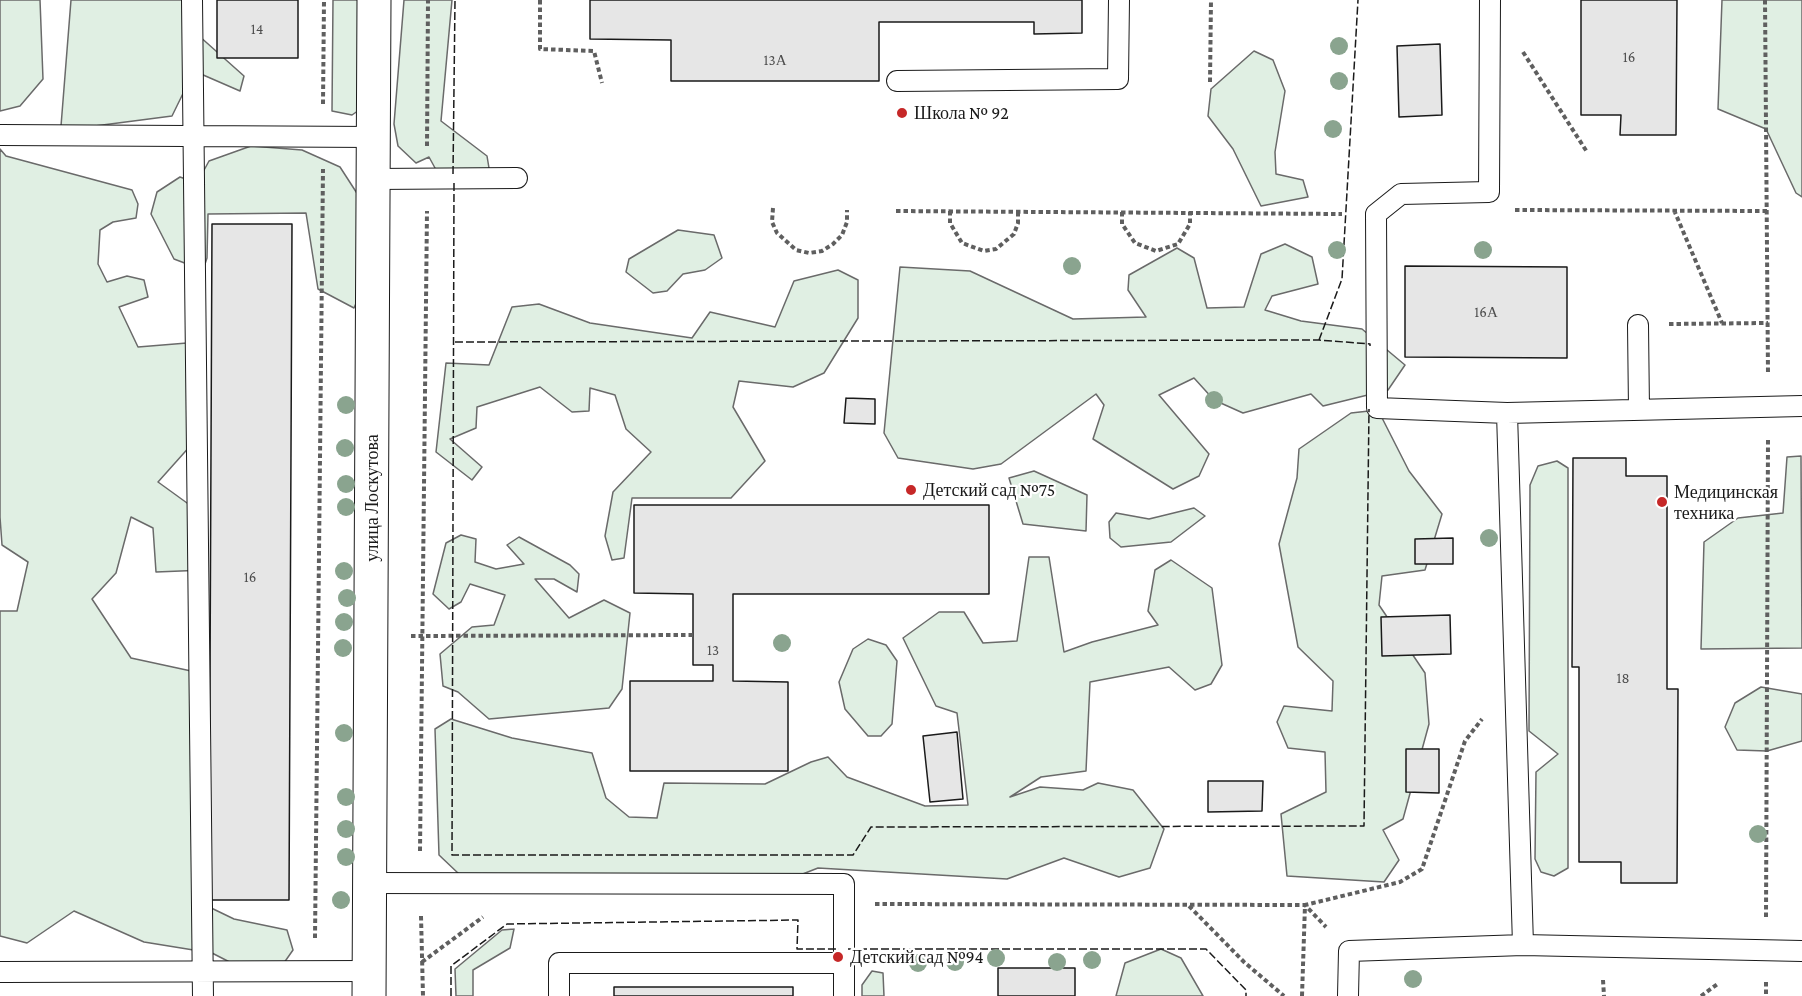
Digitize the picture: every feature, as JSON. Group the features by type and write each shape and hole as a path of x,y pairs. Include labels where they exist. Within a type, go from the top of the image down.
{"street":[{"name":"улица Лоскутова","path":"369,984 374,0"}],"lane":[{"path":"192,0 203,996"},
{"path":"897,81 1118,79 1119,0"},
{"path":"1490,0 1489,192 1401,194 1376,214 1377,408 1507,413 1802,406"},
{"path":"0,135 375,137"},
{"path":"374,179 517,178"},
{"path":"1638,325 1639,410"},
{"path":"1507,413 1523,945"},
{"path":"369,883 844,884 844,996"},
{"path":"1348,996 1349,951 1523,945 1802,951"},
{"path":"560,996 559,963 843,963"},
{"path":"0,972 314,972 369,984"}],"path":[{"path":"314,972 324,0"},
{"path":"423,996 420,883 428,0"},
{"path":"540,0 540,49 594,51 602,83"},
{"path":"1210,82 1212,0"},
{"path":"1765,0 1768,323 1766,996"},
{"path":"1521,48 1587,152"},
{"path":"1489,192 1509,210 1767,211"},
{"path":"773,208 772,222 777,233 796,250 809,253 822,251 842,235 847,210"},
{"path":"1674,210 1722,323"},
{"path":"896,211 1376,214"},
{"path":"950,211 950,223 962,243 984,251 996,249 1014,234 1018,223 1018,212"},
{"path":"1122,212 1122,224 1135,243 1156,251 1178,244 1190,224 1190,212"},
{"path":"1638,325 1768,323"},
{"path":"371,637 693,635"},
{"path":"844,904 1305,905 1400,882 1422,869 1465,741 1515,679"},
{"path":"422,962 530,883"},
{"path":"1189,905 1244,962 1284,996"},
{"path":"1305,905 1349,951"},
{"path":"1302,996 1305,905"}],"green space":[{"path":"0,0 40,0 43,79 20,106 0,111"},
{"path":"71,0 197,0 198,35 244,76 240,91 194,71 172,116 87,127 61,126"},
{"path":"333,0 361,0 362,108 352,115 332,111"},
{"path":"404,0 452,0 441,121 487,156 490,174 441,179 429,157 416,163 398,146 394,124"},
{"path":"1722,0 1802,0 1802,197 1796,193 1766,129 1718,109"},
{"path":"1254,51 1273,60 1285,91 1275,152 1276,174 1303,180 1308,197 1261,206 1233,149 1208,116 1211,89"},
{"path":"251,146 302,150 340,167 362,201 368,276 354,308 318,289 306,213 208,214 207,258 203,270 174,259 151,214 157,192 180,177 197,183 209,161"},
{"path":"0,149 6,156 132,190 138,204 136,218 113,222 100,230 98,264 107,282 127,276 144,280 148,297 119,307 138,347 187,343 192,444 158,482 205,516 205,570 156,572 153,528 131,517 116,573 92,599 131,658 205,674 205,905 234,919 287,930 293,950 279,970 255,975 212,953 144,942 74,911 27,943 0,936 0,611 17,611 28,562 2,545 0,517"},
{"path":"678,230 714,235 722,258 705,270 683,274 667,291 653,293 626,272 629,259"},
{"path":"1285,244 1312,257 1318,284 1272,296 1265,310 1301,321 1362,329 1405,365 1388,390 1323,406 1311,394 1243,413 1214,400 1194,378 1159,395 1209,454 1199,476 1173,489 1093,439 1104,405 1096,394 1001,464 973,469 898,458 884,433 900,267 970,271 1073,319 1146,317 1128,290 1129,275 1177,248 1194,258 1207,308 1244,307 1261,254"},
{"path":"838,270 858,280 858,318 824,373 793,387 739,381 733,407 765,461 731,498 632,498 624,558 612,560 605,536 613,492 651,452 626,429 615,395 590,388 589,411 572,412 540,387 477,407 476,428 450,439 482,467 472,480 436,452 446,363 489,365 512,307 539,304 590,323 692,338 710,312 775,327 794,281"},
{"path":"1378,410 1409,471 1442,514 1425,570 1382,576 1379,605 1425,673 1429,724 1403,819 1383,830 1399,860 1384,882 1287,876 1281,814 1326,792 1325,752 1288,748 1277,722 1284,706 1332,711 1333,681 1298,647 1279,544 1297,478 1299,449 1351,413"},
{"path":"1801,456 1802,648 1701,649 1704,542 1738,518 1783,513 1787,457"},
{"path":"1557,461 1568,468 1568,868 1554,876 1541,872 1535,859 1536,772 1558,754 1529,731 1530,485 1538,466"},
{"path":"1034,471 1087,495 1086,531 1023,524 1009,478"},
{"path":"1194,508 1205,516 1171,542 1121,547 1110,538 1109,522 1116,513 1149,519"},
{"path":"461,535 476,539 475,562 496,569 524,564 507,545 519,537 570,565 579,574 577,592 554,579 535,579 569,618 604,600 630,613 622,689 609,708 489,719 458,692 443,686 440,654 472,627 494,625 505,595 470,584 461,602 449,609 433,594 446,543"},
{"path":"1029,557 1049,557 1064,652 1092,642 1158,625 1148,611 1155,570 1171,560 1212,588 1222,665 1211,684 1195,690 1169,667 1090,682 1086,771 1041,777 1010,797 1040,787 1083,790 1098,783 1133,790 1164,829 1150,868 1119,877 1064,858 1007,879 818,868 772,886 459,874 439,855 435,729 451,719 512,738 592,753 606,798 629,817 657,818 664,783 765,784 811,762 828,757 847,777 925,806 968,805 957,713 936,706 903,638 939,612 964,612 983,643 1017,641"},
{"path":"868,639 886,645 897,661 892,724 881,736 868,736 845,709 839,682 853,649"},
{"path":"1761,687 1802,694 1802,741 1767,751 1737,750 1725,727 1735,703"},
{"path":"514,929 510,948 473,970 473,996 456,996 455,969 502,930"},
{"path":"1161,949 1181,958 1203,996 1116,996 1125,963"},
{"path":"872,971 883,973 884,996 862,996 862,985"}],"building":[{"path":"217,0 298,0 298,58 217,58"},
{"path":"590,0 1082,0 1082,33 1034,34 1034,22 879,22 879,81 671,81 671,40 590,39"},
{"path":"1581,0 1677,0 1676,135 1620,135 1621,115 1581,115"},
{"path":"1440,44 1442,115 1399,117 1397,46"},
{"path":"212,224 292,224 289,900 209,900"},
{"path":"1405,266 1567,267 1567,358 1405,357"},
{"path":"846,398 875,399 875,424 844,423"},
{"path":"1573,458 1626,458 1626,476 1667,476 1667,689 1678,689 1677,883 1621,883 1621,862 1579,862 1579,667 1572,667"},
{"path":"634,505 989,505 989,594 733,594 733,681 788,682 788,771 630,771 630,681 713,681 713,665 693,665 693,594 634,593"},
{"path":"1453,538 1453,564 1415,564 1415,539"},
{"path":"1450,615 1451,654 1382,656 1381,617"},
{"path":"957,732 963,799 930,802 923,736"},
{"path":"1406,749 1439,749 1439,793 1406,792"},
{"path":"1208,781 1263,781 1262,811 1208,812"},
{"path":"998,968 1075,968 1075,996 998,996"},
{"path":"614,987 793,987 793,996 614,996"}],"fence":[{"path":"453,174 455,0"},
{"path":"1319,340 1342,279 1358,0"},
{"path":"454,183 452,855 853,855 871,827 1364,826 1369,409"},
{"path":"455,342 1319,340 1370,344 1370,346"},
{"path":"451,996 451,966 507,924 798,920 797,949 839,949"},
{"path":"848,949 1206,949 1246,990 1246,996"}],"place":[{"name":"Школа № 92","path":"902,113"},
{"name":"Детский сад №75","path":"911,490"},
{"name":"Медицинская техника","path":"1662,502"},
{"name":"Детский сад №94","path":"838,957"}]}
